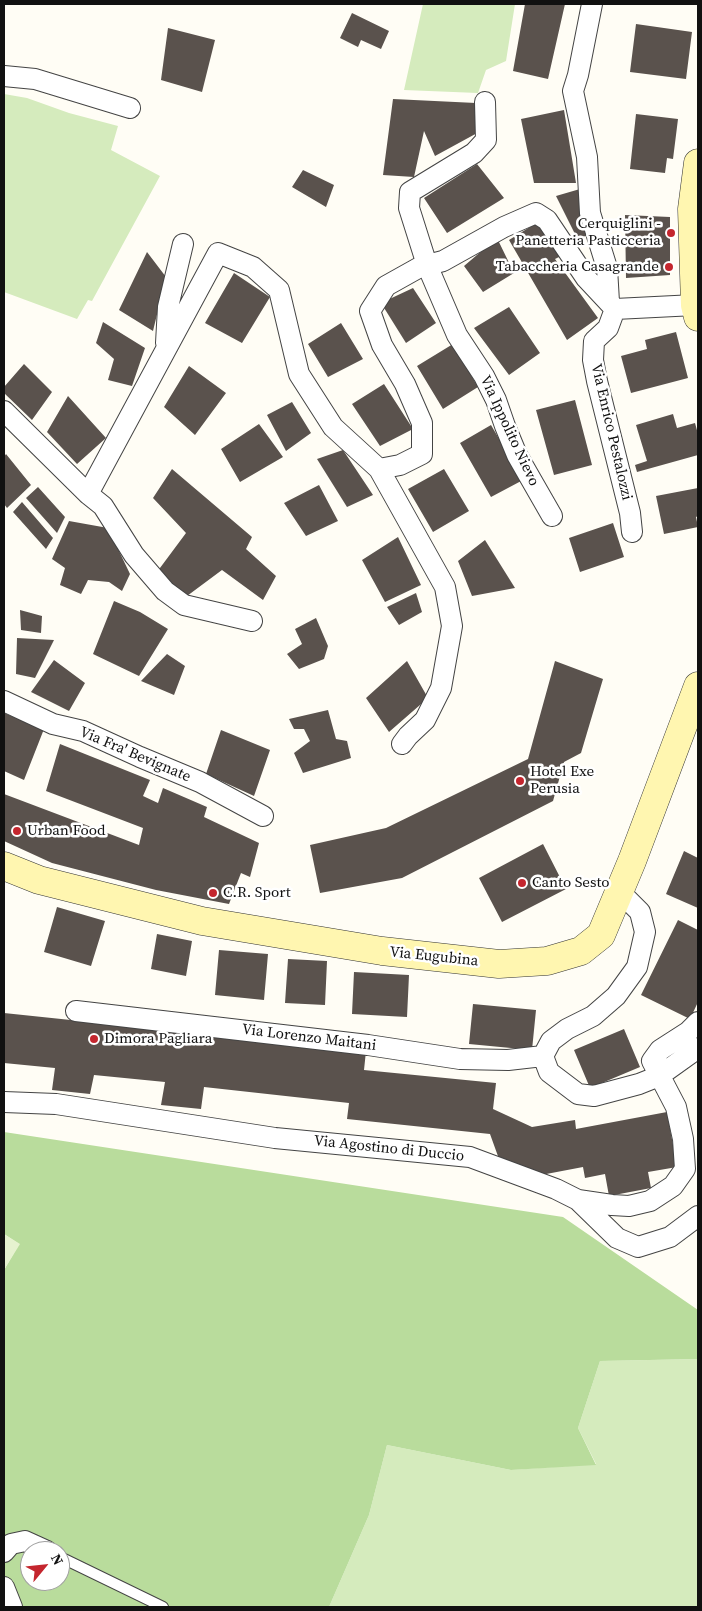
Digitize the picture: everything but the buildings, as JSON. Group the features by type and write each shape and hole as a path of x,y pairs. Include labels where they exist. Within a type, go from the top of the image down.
{"main road":[{"path":"697,311 692,209 698,163"},
{"name":"Via Eugubina","path":"4,866 39,880 202,921 382,951 499,964 547,961 581,951 601,935 620,892 698,686"}],"street":[{"path":"592,4 573,91 587,156 590,213 607,268 612,306"},
{"path":"4,76 35,79 130,108"},
{"name":"Via Ippolito Nievo","path":"485,102 486,140 474,153 410,192 409,208 427,265 457,335 484,376 496,400 517,454 552,516"},
{"path":"379,469 400,465 422,454 422,423 405,384 382,345 370,311 386,286 420,267 443,260 504,227 536,213 547,220 586,278 612,306 697,311"},
{"path":"165,350 168,307 183,244"},
{"path":"88,494 218,253 253,267 279,290 299,374 333,426 379,469 445,587 452,626 441,688 425,720 402,744"},
{"name":"Via Enrico Pestalozzi","path":"612,306 608,328 594,341 593,360 596,381 630,513 632,532"},
{"path":"4,411 88,494 103,506 134,555 165,591 184,605 252,621"},
{"name":"Via Fra' Bevignate","path":"4,702 53,724 84,731 200,782 263,816"},
{"path":"620,892 640,912 645,932 638,967 616,996 593,1016 567,1029 550,1041 543,1056 549,1072 578,1094 594,1096 639,1084 659,1076 698,1048"},
{"name":"Via Lorenzo Maitani","path":"76,1011 368,1045 460,1059 508,1060 543,1056"},
{"path":"659,1076 652,1061 660,1050 688,1032 698,1022"},
{"name":"Via Agostino di Duccio","path":"4,1102 56,1104 275,1138 470,1157 556,1189 578,1200 629,1206 650,1201 673,1186 685,1170 684,1139 676,1107 659,1076"},
{"path":"578,1200 617,1238 638,1247 670,1237 698,1216"},
{"path":"4,1552 11,1544 20,1542"},
{"path":"4,1587 12,1607"}],"lane":[{"path":"70,1562 163,1607"}],"green space":[{"path":"423,4 515,4 506,61 486,70 478,93 404,90"},
{"path":"4,94 27,98 69,113 118,126 111,150 160,176 92,301 88,300 77,319 4,292"},
{"path":"4,1132 563,1217 698,1310 698,1359 600,1361 578,1428 596,1465 511,1470 387,1445 369,1515 329,1607 4,1607 4,1270 19,1244 4,1234"},
{"path":"4,1234 20,1244 4,1270"},
{"path":"698,1359 698,1607 329,1607 369,1515 387,1445 511,1470 596,1464 578,1428 600,1361"}],"place":[{"name":"Cerquiglini - Panetteria Pasticceria","path":"671,233"},
{"name":"Tabaccheria Casagrande","path":"669,267"},
{"name":"Hotel Exe Perusia","path":"520,781"},
{"name":"Urban Food","path":"17,831"},
{"name":"Canto Sesto","path":"522,883"},
{"name":"C.R. Sport","path":"213,893"},
{"name":"Dimora Pagliara","path":"94,1039"}]}
